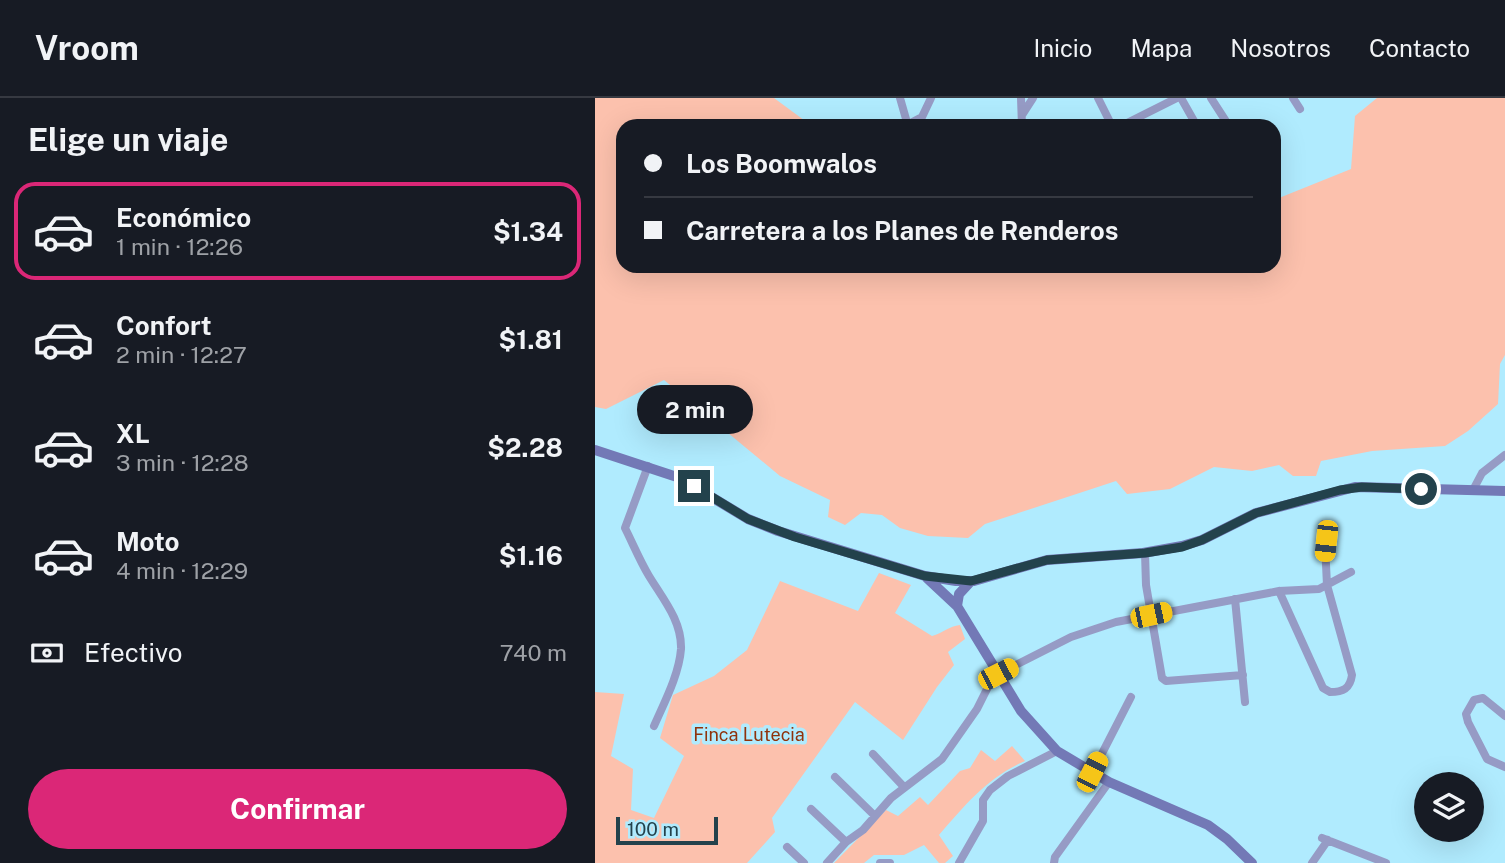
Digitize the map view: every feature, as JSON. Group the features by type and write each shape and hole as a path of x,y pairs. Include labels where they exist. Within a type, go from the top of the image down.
{"main road":[{"path":"595,450 680,478 758,524 795,537 925,576 971,581 1047,560 1145,553 1197,542 1256,513 1347,489 1362,487 1505,491"},
{"path":"925,576 957,606 1021,711 1057,751 1109,782 1208,825 1237,847 1252,863"},
{"path":"957,606 962,589 971,581"}],"street":[{"path":"900,98 905,119"},
{"path":"919,119 931,98"},
{"path":"1021,98 1022,116"},
{"path":"1022,116 1033,98"},
{"path":"1098,98 1108,119"},
{"path":"1136,119 1179,98 1193,119"},
{"path":"1211,98 1224,119"},
{"path":"1293,98 1300,109"},
{"path":"1473,490 1482,473 1505,455"},
{"path":"648,466 625,527 648,575 679,628 681,650 674,676 654,726"},
{"path":"1279,592 1323,688 1330,692 1339,692 1351,685 1352,675 1327,585 1324,524"},
{"path":"1145,553 1146,585 1159,670 1166,681 1243,675"},
{"path":"827,863 904,787 941,759 998,674 1071,637 1116,622 1234,599 1319,589 1350,572"},
{"path":"1234,599 1245,702"},
{"path":"1092,772 1131,697"},
{"path":"1505,716 1483,698 1474,700 1466,714 1487,759 1505,767"},
{"path":"959,863 983,821 983,800 990,790 1008,776 1057,751"},
{"path":"873,754 904,787"},
{"path":"835,777 876,816"},
{"path":"1054,863 1055,857 1109,782"},
{"path":"811,809 846,842"},
{"path":"1312,863 1325,839 1386,863"},
{"path":"787,847 804,863"},
{"path":"880,863 890,863"}],"green space":[{"path":"595,98 774,98 802,119 616,119 616,273 1281,273 1281,197 1351,169 1355,116 1377,98 1505,98 1505,355 1500,364 1498,404 1468,431 1445,446 1372,451 1321,461 1316,476 1293,476 1279,465 1252,471 1214,467 1170,489 1127,494 1116,481 985,524 968,538 928,536 900,528 882,515 861,513 845,525 828,517 830,500 780,476 664,380 606,409 595,407"},
{"name":"Finca Lutecia","path":"879,573 911,585 895,613 932,636 960,625 965,639 948,652 954,665 903,740 855,702 772,818 775,832 747,863 595,863 595,692 624,694 611,756 633,769 631,810 654,818 684,756 660,738 673,695 714,676 747,650 780,581 858,611"},
{"path":"1012,746 1025,761 988,784 939,835 953,856 945,863 939,863 924,845 904,855 874,855 864,863 834,863 886,810 898,816 920,797 928,805 960,771 970,768 981,750 995,761"}],"route":[{"path":"694,486 748,519 795,537 925,576 971,581 1047,560 1145,553 1182,547 1256,513 1340,490 1362,487 1421,489"}]}
